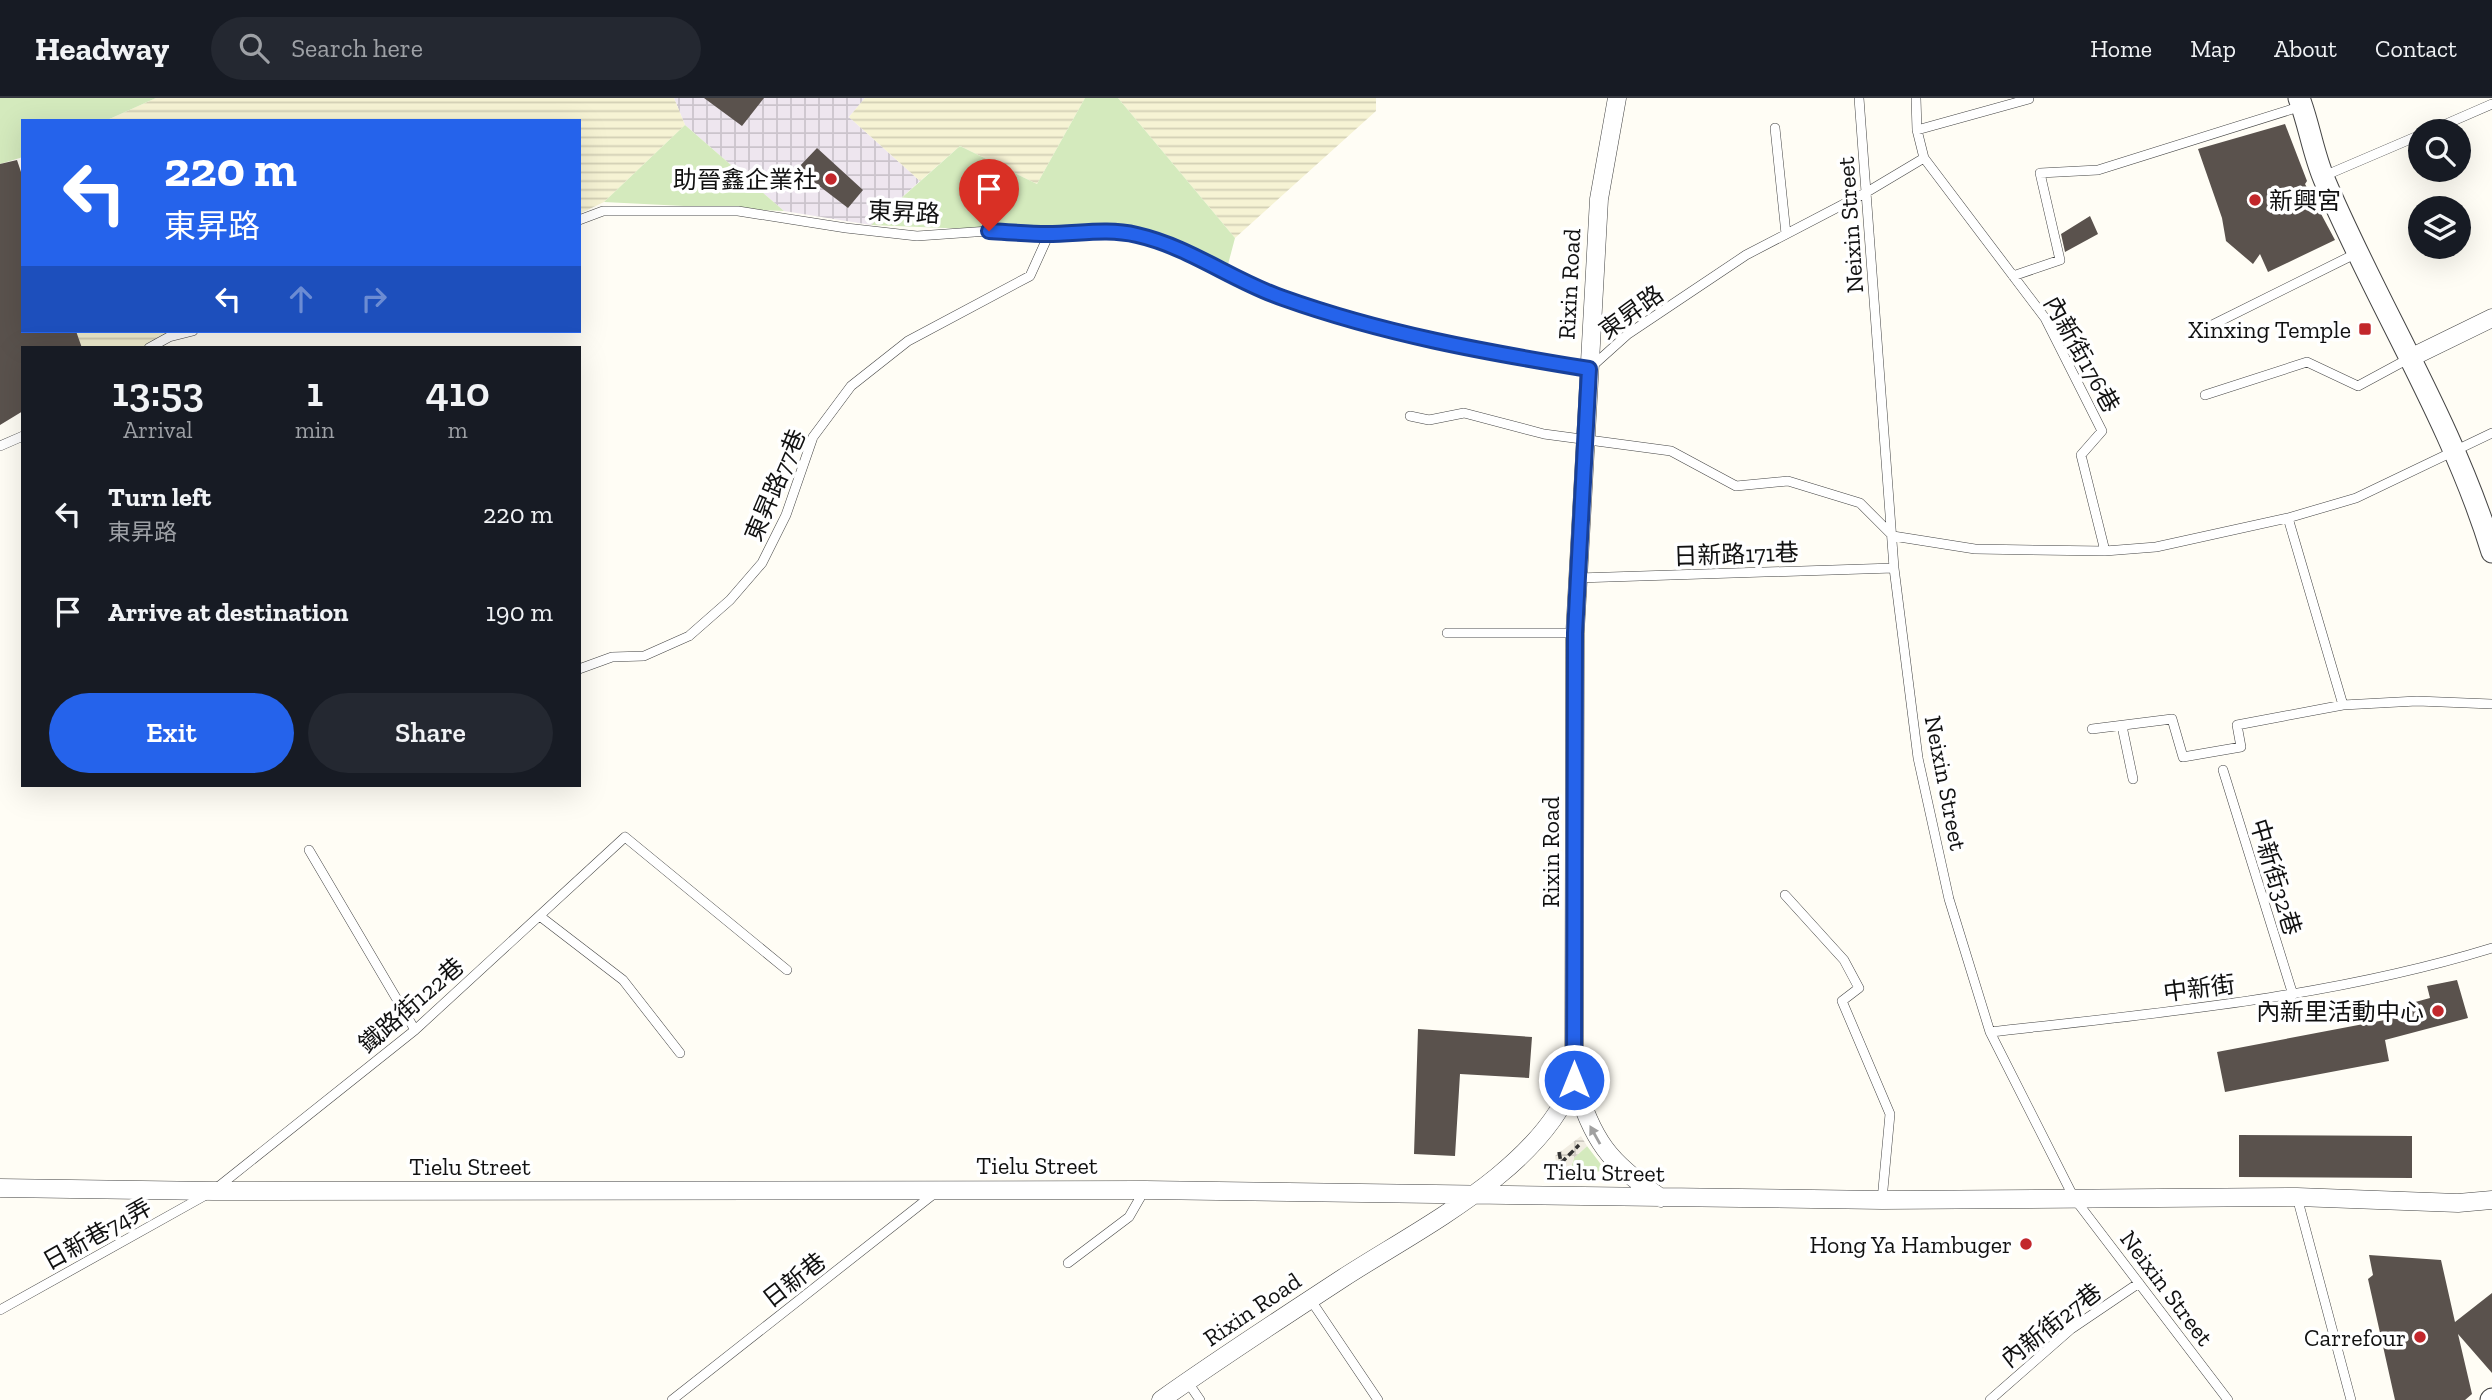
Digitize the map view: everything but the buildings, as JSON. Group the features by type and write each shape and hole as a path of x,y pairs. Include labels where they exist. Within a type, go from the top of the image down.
{"street":[{"name":"Rixin Road","path":"1161,1400 1310,1299 1472,1195 1543,1133 1562,1109 1574,1080 1575,633 1601,173 1617,98"},
{"path":"2301,102 2323,177 2409,359 2456,450 2492,552"},
{"path":"2409,359 2492,317"},
{"path":"1574,1080 1590,1126 1604,1151 1661,1198"},
{"name":"Tielu Street","path":"0,1188 213,1191 1144,1190 1882,1200 2297,1197 2458,1203 2492,1200"}],"lane":[{"name":"Neixin Street","path":"1859,98 1894,568 1918,758 1950,899 1990,1032 2074,1198 2228,1400"},
{"name":"內新街176巷","path":"1916,98 1917,130 1924,158 2051,329 2102,431 2081,455 2105,551"},
{"path":"1917,130 2029,99"},
{"path":"2013,276 2060,260 2040,173 2098,170 2301,102"},
{"path":"2458,119 2492,104"},
{"path":"1775,128 1786,234"},
{"path":"2323,177 2408,140"},
{"path":"1867,192 1924,158"},
{"name":"東昇路","path":"581,219 603,211 738,211 846,229 917,236 989,231 1049,234 1099,229 1138,235 1183,250 1263,291 1319,311 1458,348 1589,369 1628,334 1746,255 1867,192"},
{"name":"東昇路77巷","path":"581,668 612,657 643,656 689,636 730,600 762,563 786,515 813,438 851,386 908,341 1030,276 1049,234"},
{"path":"2200,331 2359,252"},
{"path":"153,346 169,337 185,333"},
{"path":"2205,395 2307,362 2358,386 2409,359"},
{"path":"1410,416 1429,421 1464,413 1544,434 1671,451 1736,486 1788,481 1860,503 1893,536 1975,549 2105,551 2157,547 2288,518 2356,498 2492,433"},
{"path":"0,446 21,437"},
{"path":"2288,518 2343,705"},
{"name":"日新路171巷","path":"1578,578 1894,568"},
{"path":"1447,632 1575,633"},
{"path":"2092,729 2172,719 2183,757 2241,747 2236,725 2343,705 2417,701 2492,704"},
{"path":"2122,726 2133,779"},
{"name":"中新街32巷","path":"2223,770 2293,995"},
{"name":"鐵路街122巷","path":"213,1191 415,1030 625,837 787,970"},
{"path":"309,850 415,1030"},
{"path":"1785,894 1844,960 1858,988 1842,1001 1890,1114 1882,1200"},
{"path":"541,916 623,980 680,1053"},
{"name":"中新街","path":"1990,1032 2293,995 2442,963 2492,948"},
{"name":"日新巷","path":"672,1400 939,1190"},
{"path":"1068,1263 1129,1217 1144,1190"},
{"name":"日新巷74弄","path":"0,1310 213,1191"},
{"path":"2297,1197 2351,1400"},
{"name":"內新街27巷","path":"1990,1400 2071,1329 2139,1283"},
{"path":"1310,1299 1378,1400"},
{"path":"1187,1381 1200,1400"}],"path":[{"path":"1561,1163 1584,1141"},
{"path":"1559,1152 1563,1173"}],"shaded area":[{"path":"156,98 674,98 685,125 604,202 581,213 581,119 109,119"},
{"path":"674,98 865,98 849,117 920,181 871,225 784,211 685,125"},
{"path":"865,98 1085,98 1037,184 960,146 920,181 849,117"},
{"path":"1118,98 1376,98 1376,111 1235,238"},
{"path":"77,333 178,333 145,346 81,346"},
{"path":"1581,1136 1587,1146 1574,1158 1569,1173 1558,1173 1555,1156"}],"green space":[{"path":"0,98 156,98 109,119 21,119 21,158 0,164"},
{"path":"1085,98 1118,98 1235,238 1226,272 1138,236 871,225 960,146 1037,184"},
{"path":"685,125 784,211 604,202"},
{"path":"1587,1146 1606,1171 1569,1173 1574,1158"}],"place":[{"name":"助晉鑫企業社","path":"831,179"},
{"name":"新興宮","path":"2255,200"},
{"name":"Xinxing Temple","path":"2365,329"},
{"name":"內新里活動中心","path":"2438,1011"},
{"name":"Hong Ya Hambuger","path":"2026,1244"},
{"name":"Carrefour","path":"2420,1337"}],"route":[{"path":"989,231 1049,234 1099,229 1138,235 1183,250 1263,291 1319,311 1458,348 1589,369 1575,633 1574,1080"}]}
